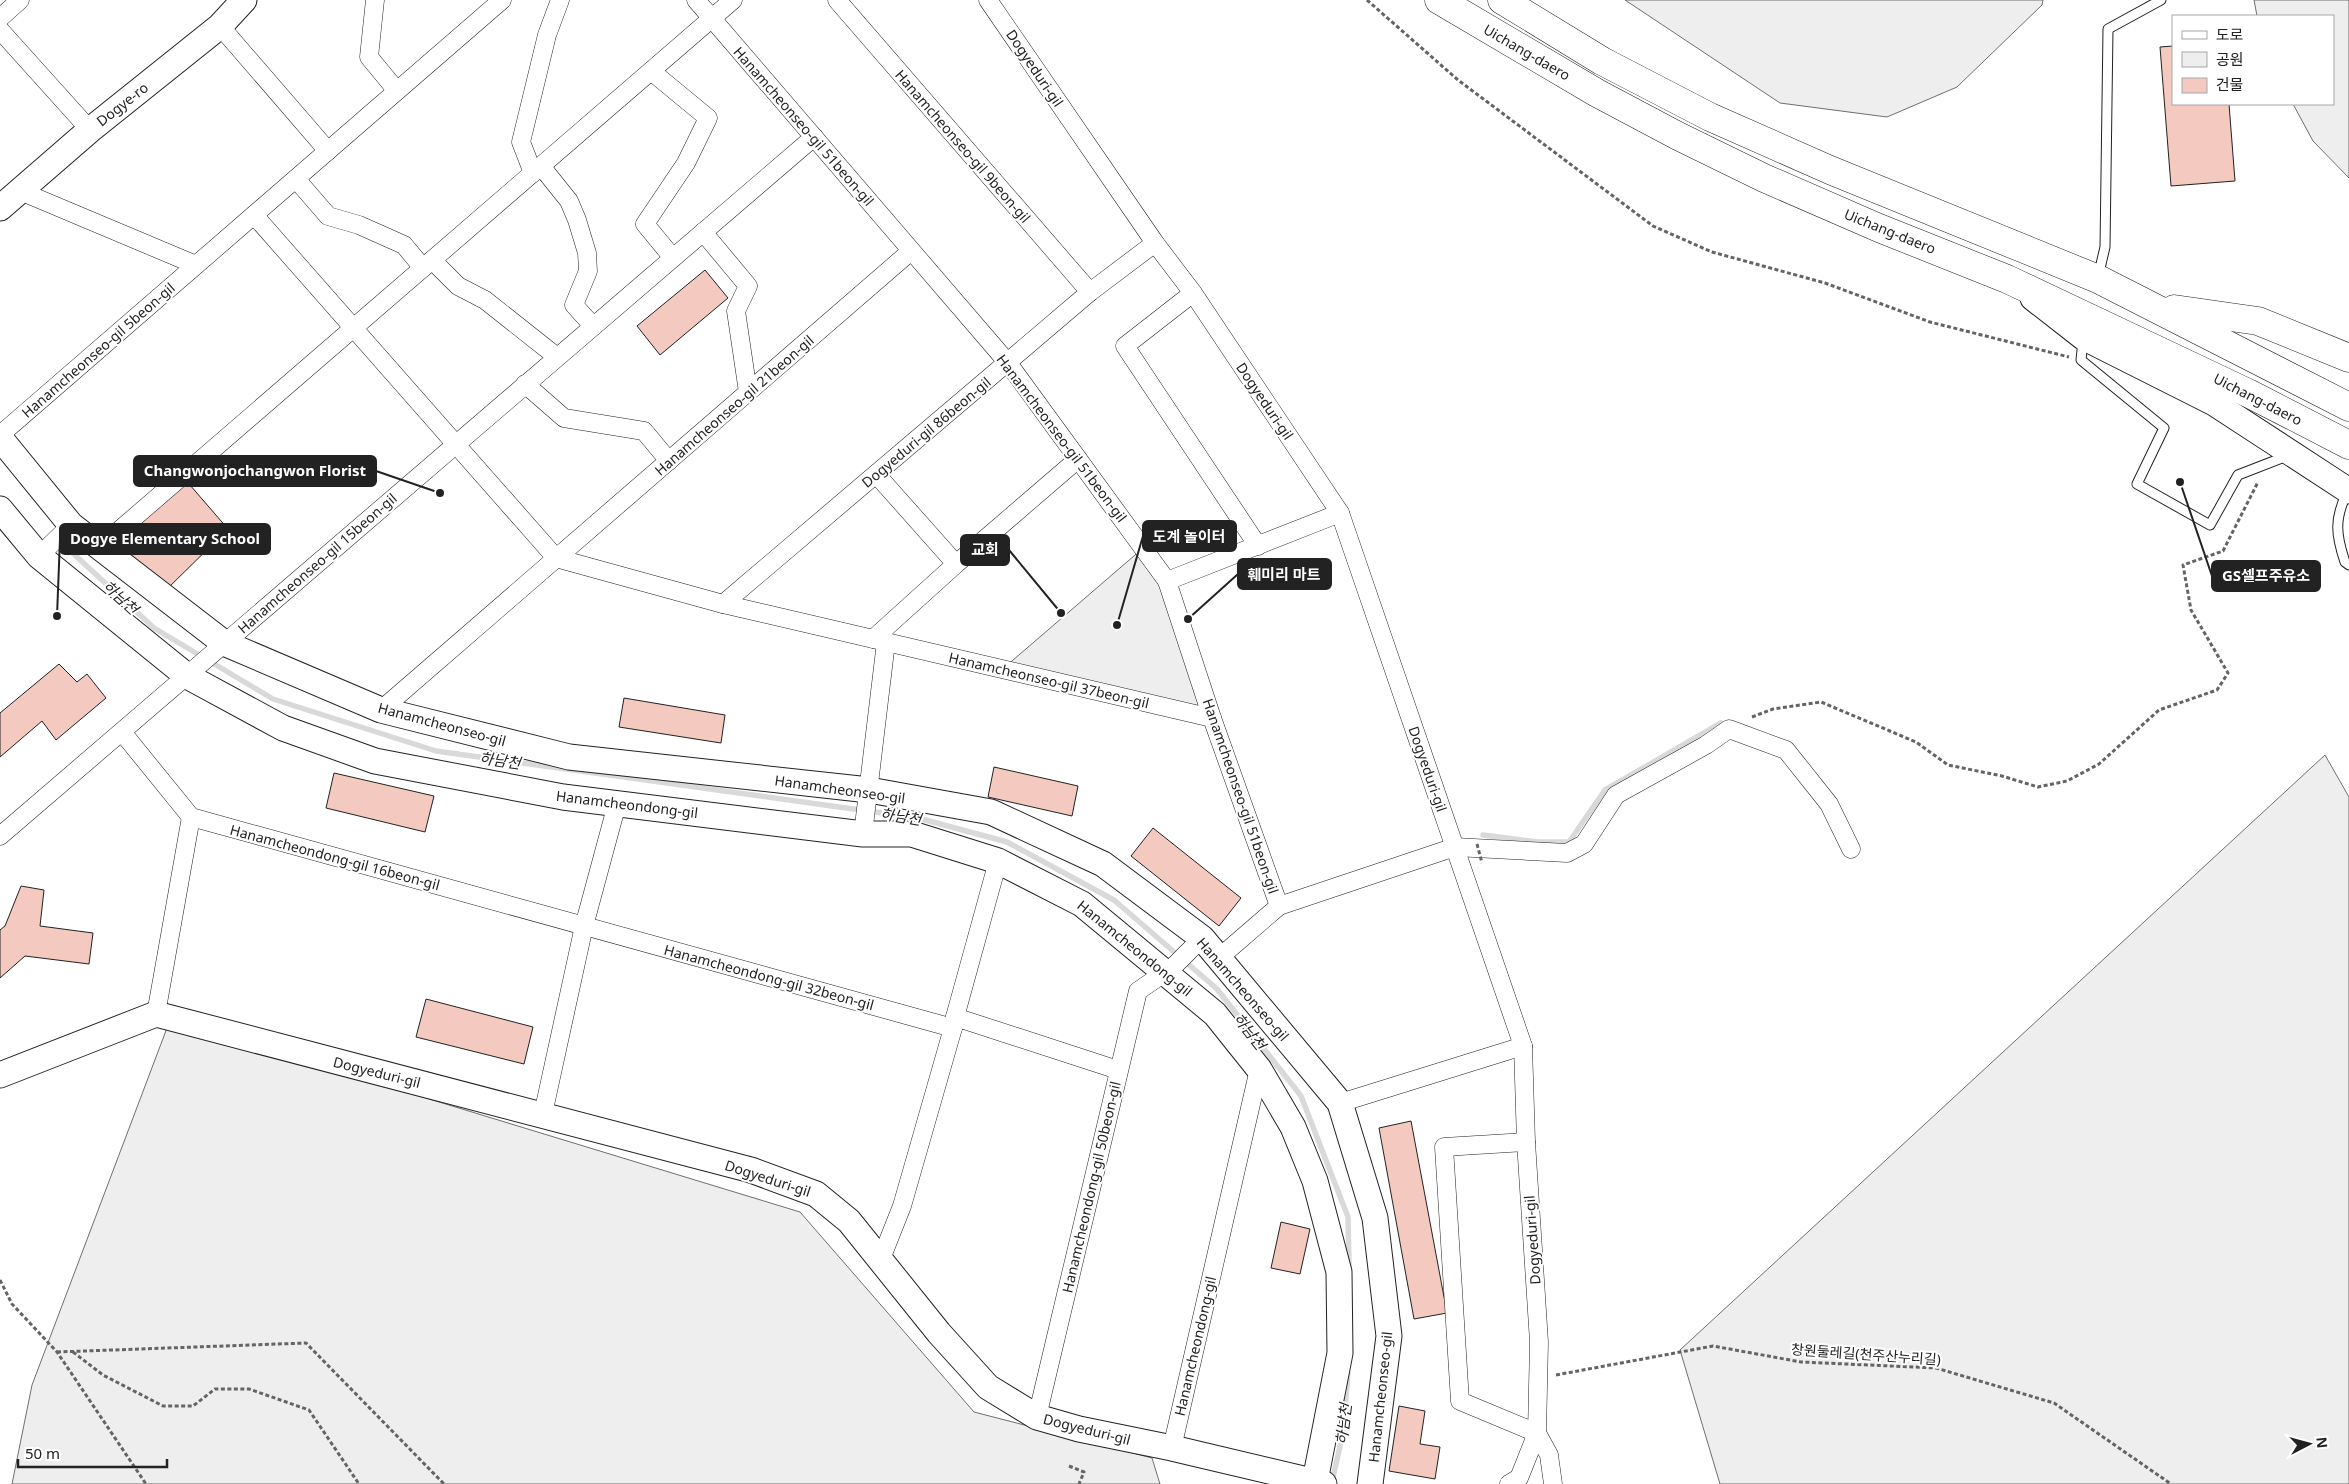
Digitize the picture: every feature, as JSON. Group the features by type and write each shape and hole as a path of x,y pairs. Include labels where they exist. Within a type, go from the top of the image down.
{"highway":[{"name":"Uichang-daero","path":"1439,0 1589,89 1678,136 1764,178 1879,228 2007,279 2248,393 2349,446"},
{"path":"1502,0 1602,61 1710,117 1830,170 2098,280 2349,407"},
{"path":"2152,306 2258,322 2349,358"}],"street":[{"path":"0,18 20,0"},
{"name":"Dogye-ro","path":"0,208 90,130 220,26 244,0"},
{"path":"375,0 369,57 397,91"},
{"name":"Hanamcheonseo-gil 5beon-gil","path":"0,436 502,0"},
{"path":"560,0 546,35 522,142 537,170 569,201 577,220 587,253 588,271 574,305 593,326"},
{"name":"Hanamcheonseo-gil 51beon-gil","path":"696,0 1008,363 1167,581 1212,718 1280,906 1220,957"},
{"path":"100,547 733,0"},
{"name":"Hanamcheonseo-gil 9beon-gil","path":"837,0 1090,292"},
{"name":"Dogyeduri-gil","path":"988,0 1154,243 1193,293 1340,513 1523,1046 1526,1142 1538,1342 1537,1433 1519,1478 1509,1484"},
{"path":"220,26 328,151"},
{"path":"0,30 90,130"},
{"path":"650,71 708,118 686,163 645,224 672,258"},
{"name":"Hanamcheonseo-gil 15beon-gil","path":"192,672 814,137"},
{"path":"296,179 328,216 359,225 404,245 458,286 485,300 557,357"},
{"path":"20,191 196,265"},
{"path":"254,215 556,558 723,604 879,640"},
{"path":"702,232 748,286 736,311 748,392"},
{"name":"Dogyeduri-gil 86beon-gil","path":"723,604 1090,292 1154,243"},
{"name":"Hanamcheonseo-gil 21beon-gil","path":"381,710 911,251"},
{"path":"2007,279 2082,349 2214,403 2349,491"},
{"path":"1193,293 1125,346 1258,546"},
{"path":"525,384 564,418 644,431 669,460"},
{"name":"Hanamcheonseo-gil","path":"0,436 71,525 220,647 381,710 568,757 868,794 990,812 1104,864 1197,944 1220,957 1340,1103 1375,1218 1389,1336 1370,1484"},
{"path":"864,830 879,640 956,564 1078,459"},
{"path":"876,474 956,564"},
{"name":"Hanamcheondong-gil","path":"0,509 39,556 192,672 284,728 375,761 562,797 912,834 998,861 1082,904 1169,969 1215,1014 1259,1069 1293,1126 1311,1172 1339,1272 1340,1353 1320,1482"},
{"path":"1167,581 1340,513"},
{"path":"39,556 71,525"},
{"name":"Hanamcheonseo-gil 37beon-gil","path":"879,640 1212,718"},
{"path":"0,836 192,672"},
{"path":"1280,906 1455,847 1567,853 1584,844 1616,795 1706,745 1729,729 1786,750 1829,804 1851,848"},
{"path":"0,1074 156,1014 191,817 122,732"},
{"path":"543,1114 584,926 617,804"},
{"name":"Hanamcheondong-gil 16beon-gil","path":"191,817 584,926"},
{"path":"880,1259 902,1206 998,861"},
{"name":"Hanamcheondong-gil 32beon-gil","path":"584,926 954,1022 1118,1070"},
{"name":"Hanamcheondong-gil 50beon-gil","path":"1037,1417 1138,991 1169,969 1197,944"},
{"name":"Dogyeduri-gil","path":"156,1014 543,1114 750,1170 816,1194 849,1221 938,1333 988,1388 1037,1417 1079,1429 1320,1482"},
{"path":"1340,1103 1523,1046"},
{"name":"Hanamcheondong-gil","path":"1172,1448 1259,1069"},
{"path":"1526,1142 1444,1147 1460,1401 1537,1433"},
{"name":"Dogyeduri-gil","path":"1537,1433 1549,1455 1553,1484"}],"lane":[{"path":"2098,280 2105,247 2108,29 2161,0"},
{"path":"2082,349 2164,428 2137,484 2210,525 2238,475 2293,454"},
{"path":"2349,491 2341,506 2337,538 2345,562 2349,565"}],"path":[{"path":"1367,0 1458,80 1653,226 1712,252 1825,283 1930,322 2082,349"},
{"path":"1729,729 1749,718 1772,709 1821,702 1916,742 1948,765 2002,776 2038,787 2067,781 2099,764 2159,710 2217,690 2228,673 2191,610 2183,565 2223,551 2268,462"},
{"path":"1477,844 1482,863"},
{"path":"0,1280 12,1304 57,1352 146,1484"},
{"path":"57,1352 306,1343 444,1484"},
{"name":"창원둘레길(천주산누리길)","path":"1552,1376 1712,1346 1801,1362 1936,1368 2054,1403 2171,1484"},
{"path":"73,1352 103,1375 163,1406 192,1406 216,1389 249,1389 308,1410 358,1484"},
{"path":"1069,1466 1084,1472 1079,1484"}],"green space":[{"path":"1625,0 2043,0 2042,5 1957,87 1887,117 1780,103"},
{"path":"2254,0 2349,0 2349,178 2313,141 2294,105 2334,105 2334,15 2257,15"},
{"path":"1142,549 1166,582 1209,715 1005,667"},
{"path":"2325,755 2349,797 2349,1484 1720,1484 1680,1350"},
{"path":"170,1020 800,1212 974,1412 1152,1458 1160,1484 12,1484 32,1385"}],"building":[{"path":"2172,46 2172,105 2229,105 2235,181 2171,186 2160,47"},
{"path":"705,270 728,298 660,355 637,326"},
{"path":"183,477 228,529 163,593 102,547"},
{"path":"59,664 77,682 87,674 106,698 56,740 42,721 0,757 0,713"},
{"path":"624,698 725,715 721,743 619,727"},
{"path":"994,767 1078,786 1072,816 988,797"},
{"path":"334,773 434,796 425,832 326,808"},
{"path":"1153,828 1241,898 1219,926 1131,856"},
{"path":"21,886 44,890 40,926 93,933 89,964 25,956 0,978 0,930 5,926"},
{"path":"426,999 533,1027 524,1064 416,1037"},
{"path":"1411,1121 1447,1313 1414,1319 1379,1128"},
{"path":"1281,1222 1310,1229 1300,1274 1271,1268"},
{"path":"1399,1406 1425,1411 1420,1444 1440,1447 1435,1479 1389,1471"}],"waterway":[{"name":"하남천","path":"65,546 154,628 273,699 436,751 918,818 1007,842 1114,900 1217,989 1301,1096 1348,1217 1349,1266"},
{"path":"1483,835 1538,842 1569,842 1605,790 1721,723"},
{"name":"하남천","path":"1332,1482 1343,1433 1348,1373"}],"place":[{"name":"GS셀프주유소","path":"2180,482"},
{"name":"Changwonjochangwon Florist","path":"440,493"},
{"name":"교회","path":"1061,613"},
{"name":"Dogye Elementary School","path":"57,616"},
{"name":"훼미리 마트","path":"1188,619"},
{"name":"도계 놀이터","path":"1117,625"}]}
